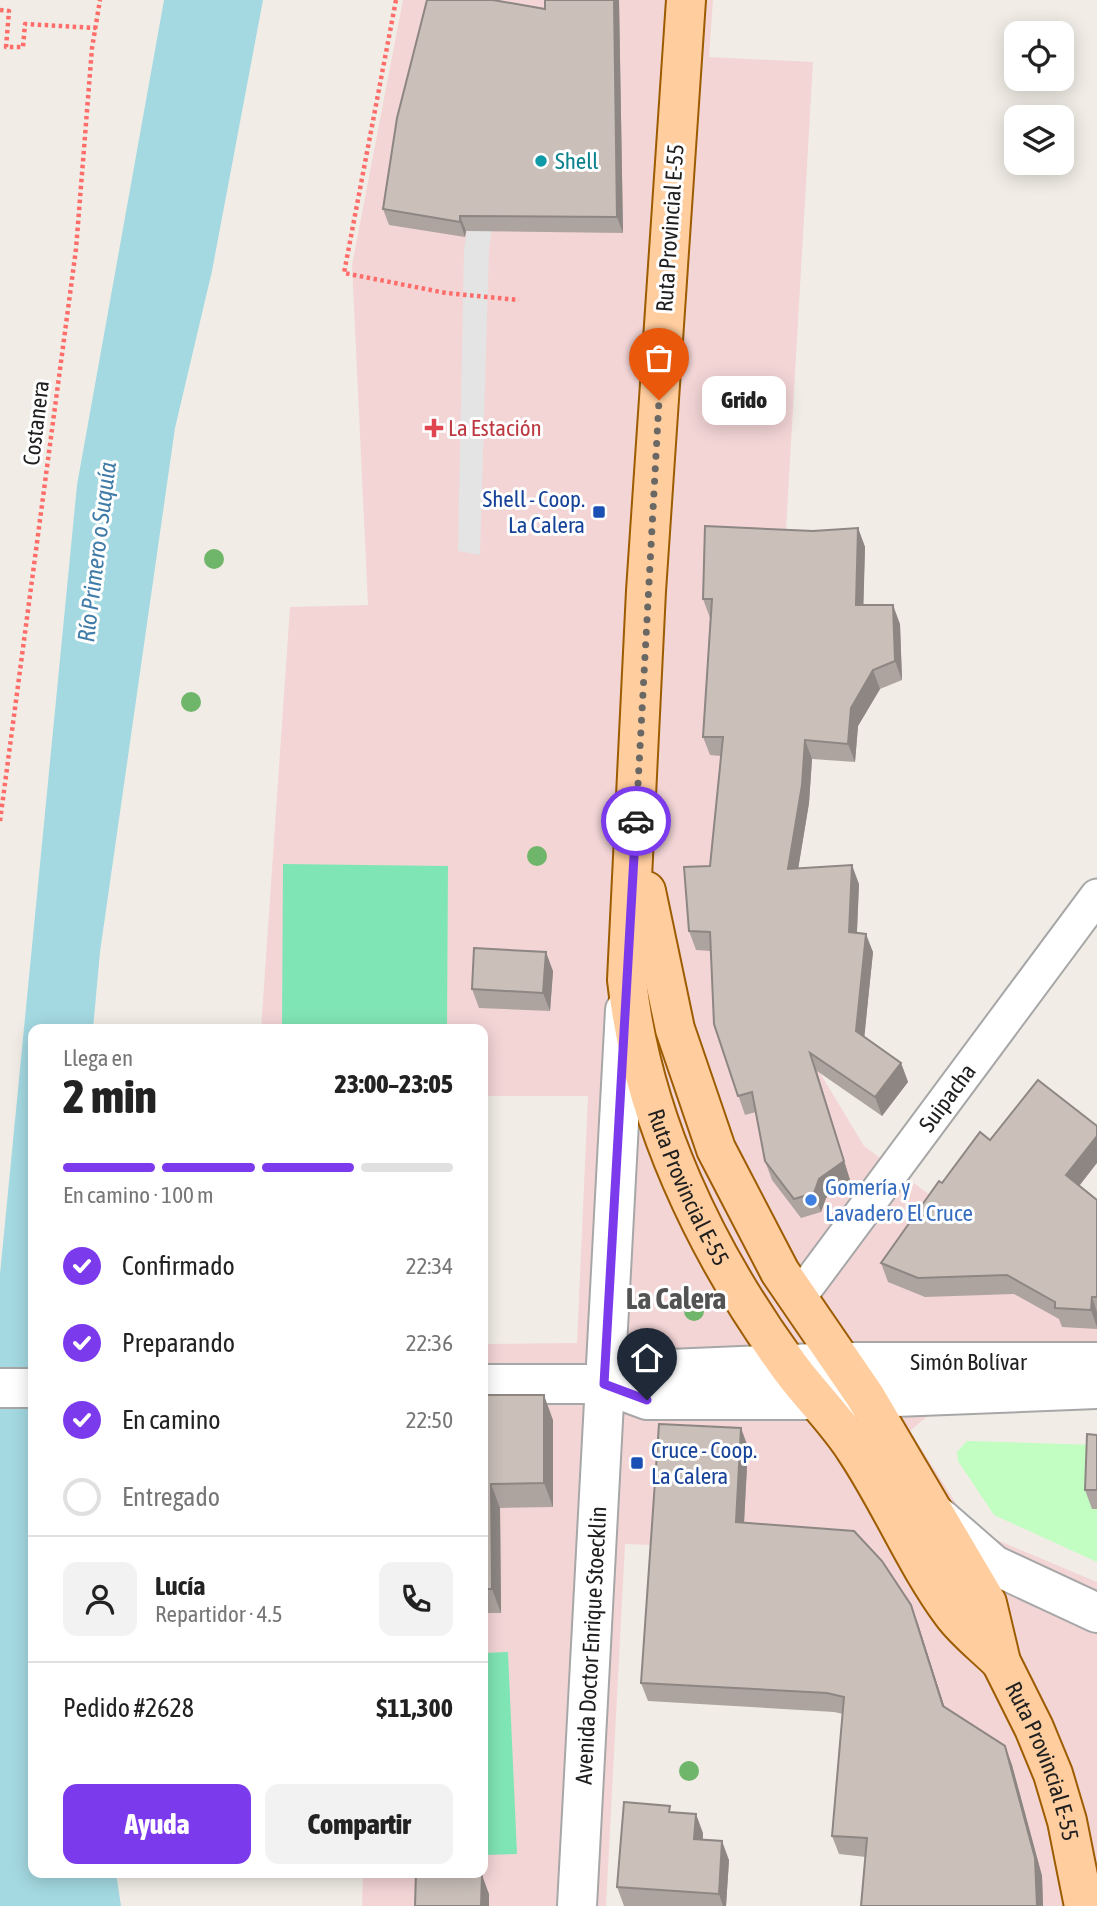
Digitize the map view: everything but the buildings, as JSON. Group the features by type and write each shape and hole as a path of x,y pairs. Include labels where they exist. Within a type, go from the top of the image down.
{"main road":[{"name":"Ruta Provincial E-55","path":"686,0 646,592 627,980 640,1061 672,1158 738,1291 787,1364 855,1448 952,1614 1001,1662"},
{"name":"Ruta Provincial E-55","path":"635,834 665,989 684,1063 721,1160 757,1232 797,1300 865,1396 987,1603 1001,1662 1053,1774 1067,1821 1084,1906"}],"street":[{"name":"Suipacha","path":"797,1300 1097,896"},
{"name":"Avenida Doctor Enrique Stoecklin","path":"577,1906 627,980"},
{"path":"797,1300 841,1341 958,1339 1021,1361"},
{"name":"Simón Bolívar","path":"604,1384 646,1370 839,1362 1097,1362"},
{"path":"488,1384 604,1384"},
{"name":"Simón Bolívar","path":"604,1384 647,1400 818,1400 865,1396 1097,1389"},
{"path":"0,1388 28,1388"},
{"path":"937,1515 994,1565 1097,1613"}],"path":[{"name":"Costanera","path":"0,821 76,249 100,0"},
{"path":"396,0 344,273 446,293 519,300"},
{"path":"0,10 9,10 6,47 23,47 25,24 96,28"}],"shaded area":[{"path":"403,0 713,0 709,57 813,62 775,721 805,1048 864,1146 996,1244 1097,1242 1097,1405 938,1407 910,1431 973,1530 1097,1582 1097,1906 954,1906 800,1551 625,1544 606,1906 362,1906 363,1878 488,1878 488,1344 577,1343 588,1096 488,1096 488,1024 261,1024 290,607 368,605 352,265"},
{"path":"517,53 489,249 480,555 458,551 464,250 494,57"}],"green space":[{"path":"283,864 448,866 447,1024 282,1024"},
{"path":"967,1441 1097,1445 1097,1562 994,1515 958,1461 957,1452"},
{"path":"508,1652 517,1854 488,1855 488,1653"}],"water":[{"name":"Río Primero o Suquía","path":"164,0 263,0 212,271 175,428 100,952 93,1024 28,1024 28,1878 117,1878 121,1906 0,1906 0,1274 77,485"}],"way so far":[{"path":"636,821 646,592 659,400"}],"place":[{"name":"Shell","path":"541,161"},
{"name":"Grido","path":"659,400"},
{"name":"La Estación","path":"434,428"},
{"name":"Shell - Coop. La Calera","path":"599,512"},
{"name":"Gomería y Lavadero El Cruce","path":"811,1200"},
{"name":"Cruce - Coop. La Calera","path":"637,1463"}],"district":[{"name":"La Calera","path":"676,1299"}],"route":[{"path":"636,821 604,1384 647,1400"}]}
